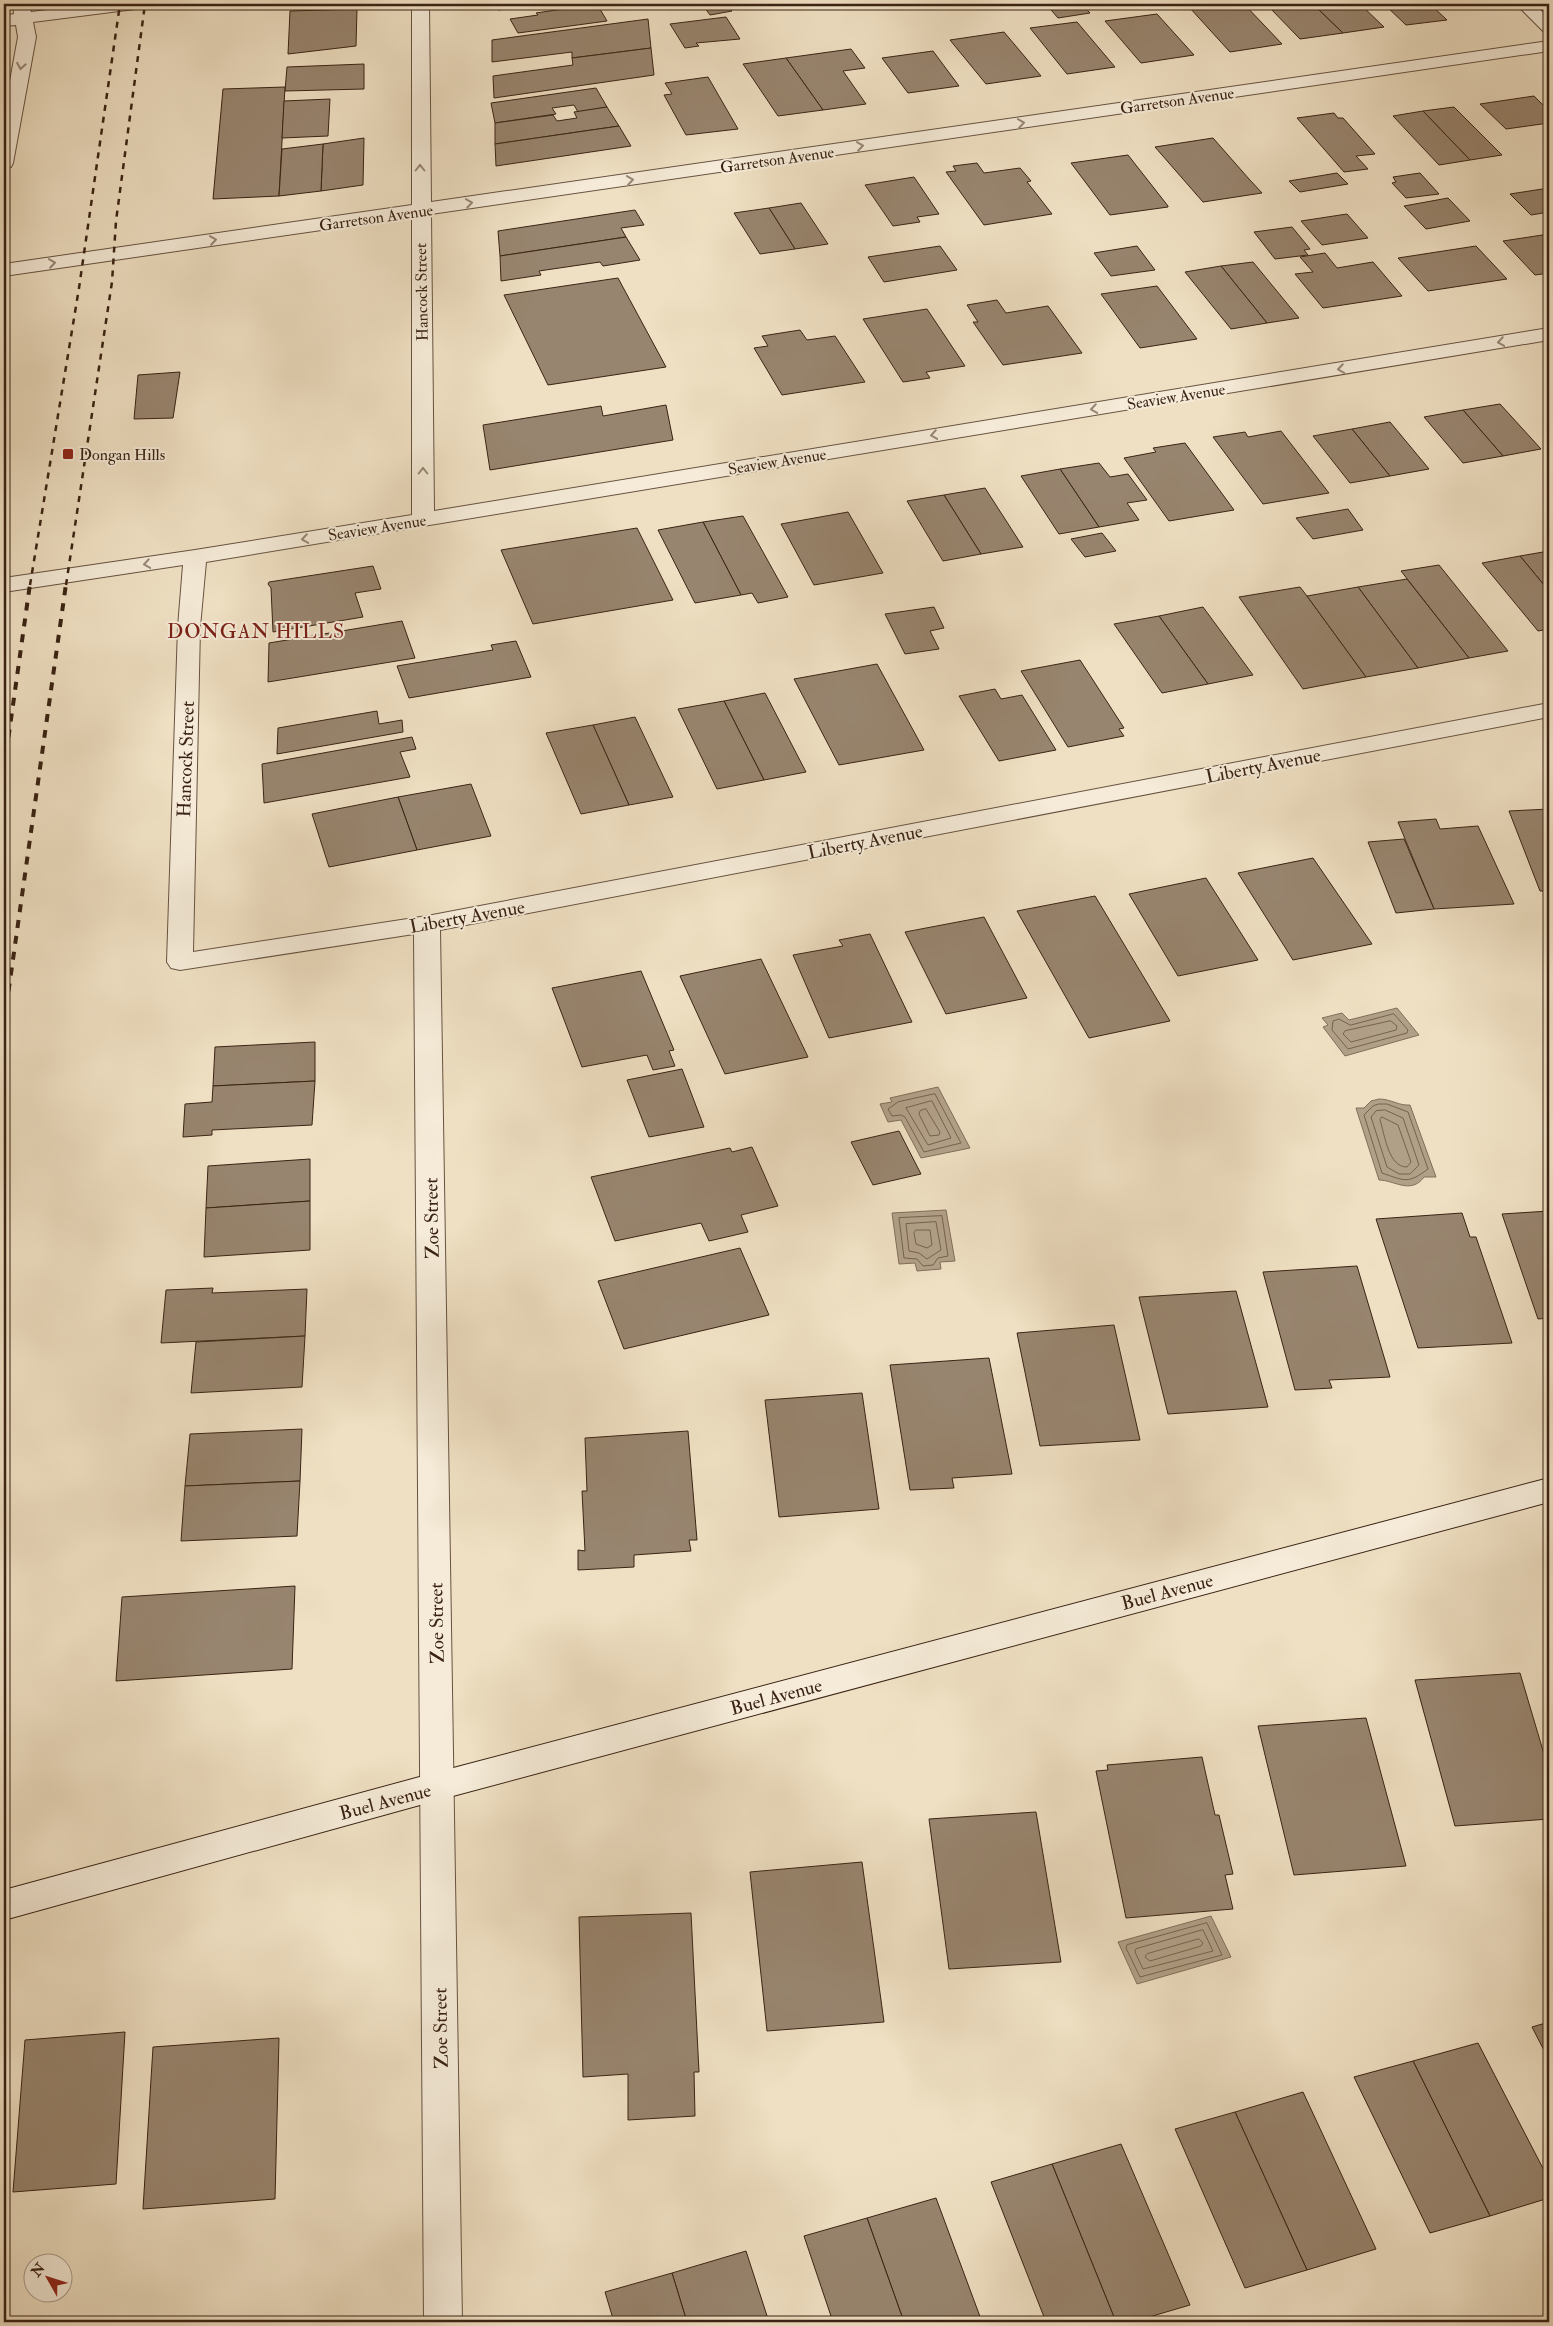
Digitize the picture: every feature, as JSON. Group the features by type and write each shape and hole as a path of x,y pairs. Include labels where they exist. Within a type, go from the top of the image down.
{"street":[{"path":"4,21 22,11 135,4"},
{"name":"Hancock Street","path":"420,4 423,520"},
{"path":"1524,4 1549,27"},
{"path":"4,163 27,36 22,11"},
{"name":"Garretson Avenue","path":"4,270 1549,46"},
{"name":"Seaview Avenue","path":"4,586 423,520 1549,334"},
{"name":"Hancock Street","path":"180,962 189,626 195,557"},
{"name":"Liberty Avenue","path":"180,962 428,924 1549,710"},
{"name":"Zoe Street","path":"428,924 443,2322"},
{"name":"Buel Avenue","path":"4,1905 438,1786 1549,1490"}],"water":[{"path":"1397,1008 1419,1035 1345,1056 1323,1027 1328,1025 1322,1018 1342,1013 1349,1020"},
{"path":"938,1087 970,1148 921,1158 901,1120 888,1122 880,1104 892,1102 890,1098"},
{"path":"1379,1099 1410,1105 1436,1177 1424,1177 1414,1185 1408,1186 1379,1180 1356,1108 1364,1108 1371,1101"},
{"path":"946,1210 955,1261 940,1262 941,1269 917,1271 915,1263 899,1264 892,1213"},
{"path":"1211,1916 1231,1957 1137,1984 1118,1942"}],"building":[{"path":"495,4 544,4 498,10"},
{"path":"597,4 607,21 518,33 510,19 538,15 536,13"},
{"path":"702,4 757,4 729,8 732,11 710,15"},
{"path":"1046,4 1082,4 1090,13 1058,18"},
{"path":"1213,4 1244,4 1282,44 1230,52 1189,7"},
{"path":"1313,4 1343,33 1300,39 1270,8"},
{"path":"1313,4 1360,4 1384,27 1343,33"},
{"path":"1384,4 1430,4 1447,20 1406,25"},
{"path":"357,9 356,46 288,54 290,11"},
{"path":"1157,14 1194,55 1141,63 1105,21"},
{"path":"726,17 740,39 696,43 699,46 685,48 670,24"},
{"path":"648,19 651,48 572,58 572,52 492,62 492,40"},
{"path":"1077,22 1115,67 1067,74 1030,28"},
{"path":"1004,32 1041,76 986,84 950,40"},
{"path":"651,48 654,75 494,98 493,76 573,65 572,58"},
{"path":"851,49 865,68 843,71 866,104 823,110 786,58"},
{"path":"933,51 959,86 908,93 882,58"},
{"path":"786,58 823,110 778,116 743,64"},
{"path":"364,64 364,89 285,91 287,67"},
{"path":"708,77 738,129 686,135 664,95 672,94 665,83"},
{"path":"285,87 279,196 213,199 223,89"},
{"path":"596,88 607,107 578,112 574,105 552,108 556,114 495,123 491,103"},
{"path":"1534,96 1549,111 1549,123 1506,129 1480,104"},
{"path":"330,99 328,136 282,138 284,101"},
{"path":"607,107 619,126 495,144 495,123 553,115 557,121 577,118 574,112"},
{"path":"1454,107 1502,155 1470,160 1423,111"},
{"path":"1423,111 1470,160 1439,165 1393,116"},
{"path":"1334,113 1338,118 1343,118 1375,154 1356,156 1368,169 1344,172 1297,118"},
{"path":"619,126 631,146 496,166 495,144"},
{"path":"364,138 363,185 321,191 323,144"},
{"path":"1213,138 1262,193 1203,202 1155,147"},
{"path":"323,144 321,191 279,196 282,149"},
{"path":"1128,155 1168,207 1110,215 1071,163"},
{"path":"977,163 984,173 1020,168 1031,181 1027,182 1052,214 984,225 946,172 956,171 953,166"},
{"path":"1337,173 1348,184 1300,192 1289,181"},
{"path":"1420,173 1439,194 1406,198 1392,183 1396,182 1393,177"},
{"path":"914,177 939,214 917,217 920,222 893,226 865,185"},
{"path":"1549,188 1549,212 1531,215 1510,194"},
{"path":"1448,198 1470,221 1426,229 1404,206"},
{"path":"801,203 828,244 795,249 769,208"},
{"path":"769,208 795,249 760,254 734,213"},
{"path":"635,210 644,225 621,228 626,237 500,256 498,231"},
{"path":"1347,214 1368,238 1322,245 1301,221"},
{"path":"1292,227 1310,249 1304,250 1308,255 1275,259 1254,232"},
{"path":"1549,234 1549,273 1535,275 1503,241"},
{"path":"626,237 640,260 603,266 600,262 539,271 541,275 501,281 500,256"},
{"path":"940,246 957,270 884,282 868,257"},
{"path":"1137,246 1155,270 1111,276 1094,253"},
{"path":"1476,246 1507,279 1428,291 1398,258"},
{"path":"1325,253 1337,268 1373,262 1402,296 1323,308 1295,274 1313,272 1300,257"},
{"path":"1253,262 1299,318 1267,323 1221,266"},
{"path":"1221,266 1267,323 1231,329 1185,272"},
{"path":"618,278 666,367 548,385 504,295"},
{"path":"1157,286 1197,339 1140,348 1101,294"},
{"path":"997,300 1006,313 1048,306 1082,353 1003,365 973,322 978,322 967,305"},
{"path":"927,309 965,366 926,372 930,378 903,382 863,319"},
{"path":"800,330 807,340 835,336 865,382 782,395 754,348 768,346 762,336"},
{"path":"180,372 173,418 134,419 138,375"},
{"path":"1500,404 1541,449 1503,456 1463,410"},
{"path":"666,405 673,440 490,470 483,425 601,406 603,416"},
{"path":"1463,410 1503,456 1463,463 1424,417"},
{"path":"1390,422 1429,469 1390,476 1352,429"},
{"path":"1352,429 1390,476 1350,483 1313,436"},
{"path":"1281,431 1329,493 1263,504 1213,437 1245,432 1248,437"},
{"path":"1185,443 1234,510 1169,521 1124,458 1156,452 1153,448"},
{"path":"1099,463 1110,477 1128,474 1147,500 1127,503 1139,520 1099,527 1060,469"},
{"path":"1060,469 1099,527 1059,534 1021,476"},
{"path":"985,488 1023,547 981,554 944,495"},
{"path":"944,495 981,554 943,561 907,501"},
{"path":"1348,509 1363,530 1313,539 1296,518"},
{"path":"848,512 883,573 814,585 781,524"},
{"path":"743,516 788,597 758,603 752,593 741,595 703,522"},
{"path":"703,522 741,595 695,603 658,530"},
{"path":"637,528 673,600 533,624 501,550"},
{"path":"1102,533 1116,551 1085,557 1071,539"},
{"path":"1549,551 1549,591 1520,556"},
{"path":"1520,556 1549,591 1549,629 1538,631 1482,563"},
{"path":"1439,565 1508,651 1469,658 1401,571"},
{"path":"373,566 381,589 355,593 363,617 273,632 271,588 268,584 269,582"},
{"path":"1407,579 1469,658 1418,668 1358,587"},
{"path":"1300,587 1366,677 1303,689 1239,597"},
{"path":"1358,587 1418,668 1366,677 1307,596"},
{"path":"934,607 944,628 930,631 939,649 905,654 885,614"},
{"path":"1203,607 1253,675 1208,684 1159,616"},
{"path":"1159,616 1208,684 1162,693 1114,624"},
{"path":"402,621 415,658 268,682 269,643"},
{"path":"516,641 531,677 409,698 397,666 493,650 491,645"},
{"path":"1080,660 1124,728 1119,729 1124,736 1068,747 1021,671"},
{"path":"877,664 924,750 839,765 794,679"},
{"path":"995,689 1001,699 1022,695 1056,750 999,761 959,696"},
{"path":"765,693 806,772 764,780 724,701"},
{"path":"724,701 764,780 717,789 678,709"},
{"path":"377,711 379,724 402,720 403,732 277,754 278,728"},
{"path":"635,717 673,797 629,805 593,725"},
{"path":"593,725 629,805 581,814 546,733"},
{"path":"412,737 416,749 400,752 410,777 264,803 262,764"},
{"path":"471,784 491,836 417,850 398,797"},
{"path":"398,797 417,850 329,867 312,814"},
{"path":"1549,809 1549,891 1540,891 1509,811"},
{"path":"1436,819 1440,829 1478,826 1514,904 1434,909 1398,822"},
{"path":"1404,839 1434,909 1396,913 1368,842"},
{"path":"1313,858 1372,944 1293,960 1238,873"},
{"path":"1206,878 1258,960 1178,976 1129,894"},
{"path":"1095,896 1170,1021 1089,1038 1017,911"},
{"path":"984,917 1027,998 946,1014 905,932"},
{"path":"870,934 912,1022 829,1038 793,955 843,946 839,940"},
{"path":"761,959 808,1057 725,1074 680,976"},
{"path":"641,971 674,1050 669,1051 675,1066 653,1070 647,1055 582,1067 552,988"},
{"path":"315,1042 315,1081 213,1086 215,1047"},
{"path":"682,1069 704,1127 649,1137 627,1080"},
{"path":"315,1081 312,1125 212,1130 212,1135 183,1137 185,1104 212,1102 213,1086"},
{"path":"899,1131 921,1174 873,1185 851,1142"},
{"path":"752,1147 778,1206 741,1215 748,1232 709,1241 701,1223 615,1241 591,1177 730,1148 732,1152"},
{"path":"310,1159 310,1201 206,1208 208,1166"},
{"path":"310,1201 310,1250 204,1257 206,1208"},
{"path":"1549,1211 1549,1318 1538,1319 1502,1214"},
{"path":"1462,1213 1470,1237 1476,1237 1512,1343 1418,1348 1376,1219"},
{"path":"740,1248 769,1315 624,1349 598,1281"},
{"path":"1357,1266 1390,1377 1329,1380 1332,1388 1295,1390 1263,1272"},
{"path":"213,1288 212,1293 307,1289 305,1336 161,1343 166,1290"},
{"path":"1236,1291 1268,1407 1168,1414 1139,1297"},
{"path":"1114,1325 1140,1440 1040,1446 1017,1333"},
{"path":"305,1336 302,1387 191,1393 196,1342"},
{"path":"989,1358 1012,1474 952,1478 954,1488 910,1490 890,1365"},
{"path":"862,1393 879,1509 779,1517 765,1400"},
{"path":"302,1429 300,1481 185,1486 190,1434"},
{"path":"688,1431 697,1540 689,1540 691,1551 634,1555 634,1567 578,1570 578,1550 585,1551 582,1491 587,1491 585,1438"},
{"path":"300,1481 297,1536 181,1541 185,1486"},
{"path":"295,1586 292,1669 116,1681 122,1597"},
{"path":"1520,1673 1549,1771 1549,1819 1455,1826 1415,1680"},
{"path":"1366,1718 1406,1866 1294,1875 1258,1726"},
{"path":"1202,1757 1215,1815 1219,1815 1233,1874 1225,1875 1233,1909 1126,1918 1096,1771 1108,1770 1107,1765"},
{"path":"1036,1812 1061,1962 949,1969 929,1819"},
{"path":"862,1862 884,2022 767,2031 750,1872"},
{"path":"691,1913 699,2072 694,2072 695,2116 628,2120 628,2074 583,2077 579,1917"},
{"path":"1549,2022 1549,2060 1532,2027"},
{"path":"125,2032 116,2184 13,2192 25,2040"},
{"path":"279,2038 275,2199 143,2209 153,2047"},
{"path":"1478,2043 1549,2180 1549,2198 1490,2216 1413,2061"},
{"path":"1413,2061 1490,2216 1430,2233 1354,2077"},
{"path":"1303,2092 1376,2249 1307,2270 1235,2112"},
{"path":"1235,2112 1307,2270 1245,2288 1175,2129"},
{"path":"1121,2144 1190,2305 1132,2322 1116,2322 1052,2164"},
{"path":"1052,2164 1116,2322 1046,2322 991,2182"},
{"path":"936,2198 982,2322 904,2322 867,2218"},
{"path":"867,2218 904,2322 833,2322 804,2236"},
{"path":"746,2251 769,2322 687,2322 672,2273"},
{"path":"672,2273 687,2322 614,2322 605,2292"}],"railway":[{"path":"30,585 79,288 120,4"},
{"path":"66,585 112,282 116,221 145,4"},
{"path":"4,769 30,584"},
{"path":"4,1023 66,584"}],"place":[{"name":"Dongan Hills","path":"68,454"}],"district":[{"name":"DONGAN HILLS","path":"256,631"}]}
